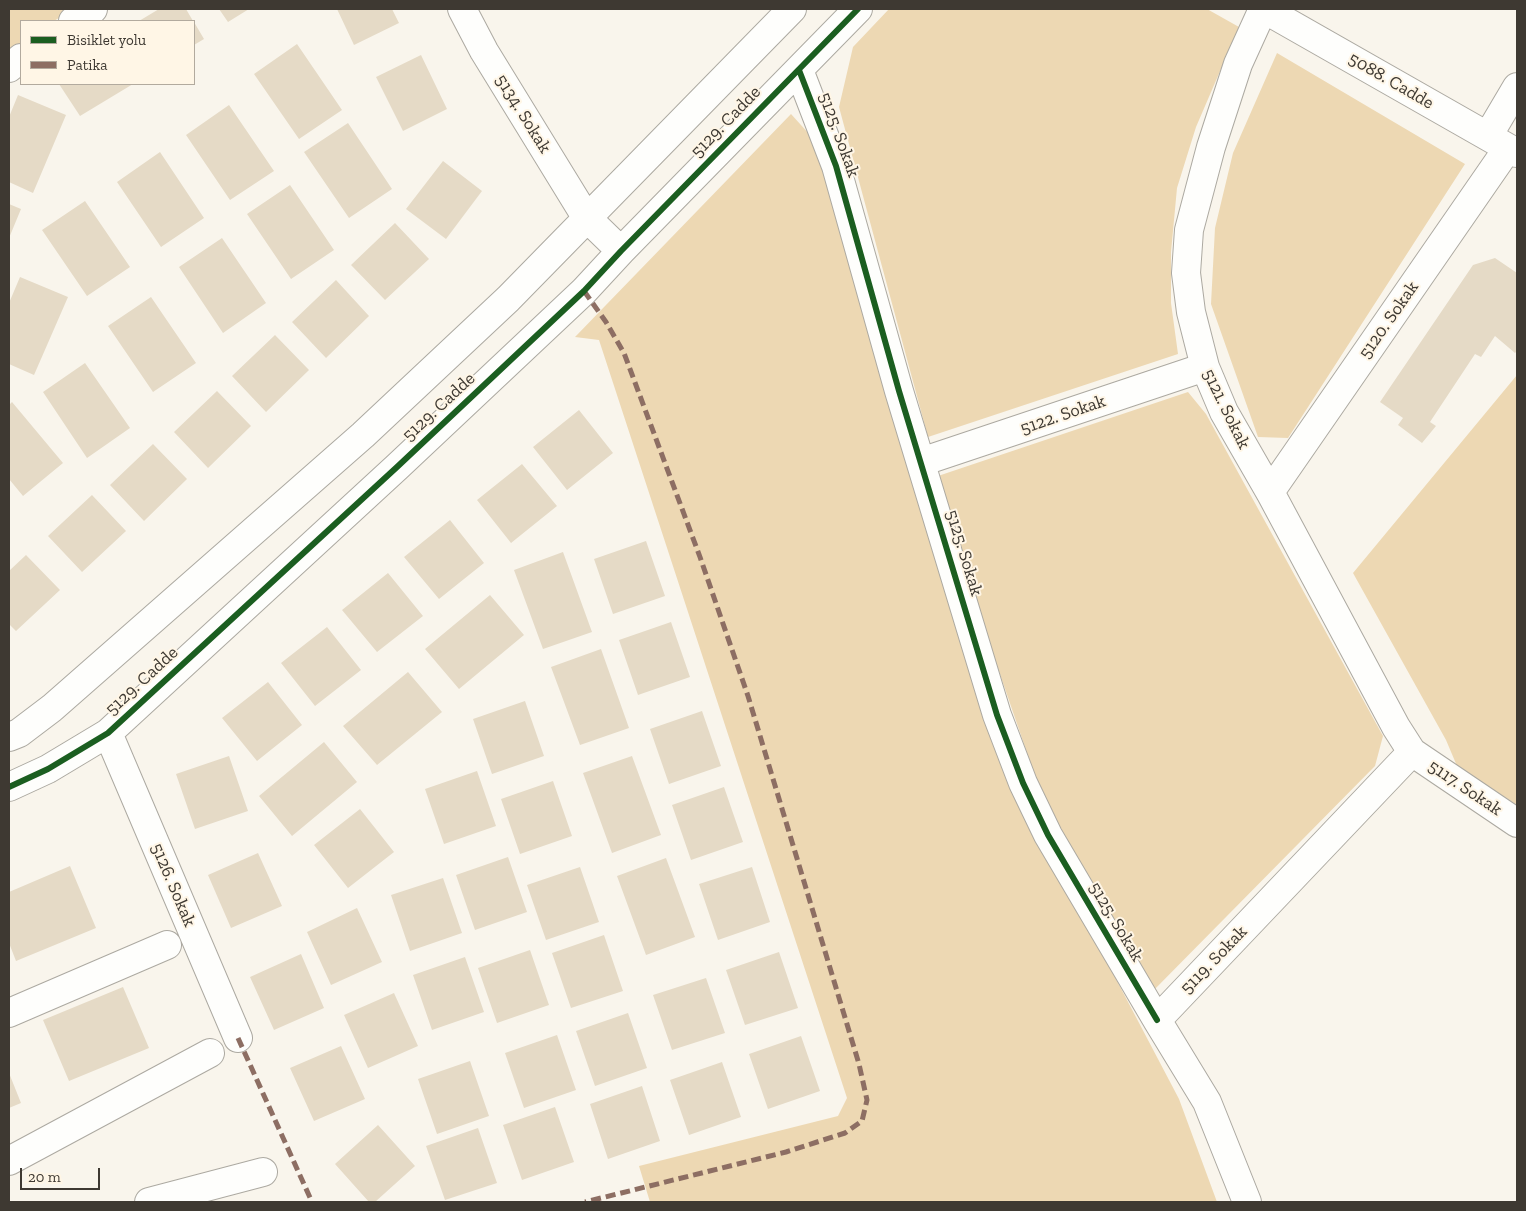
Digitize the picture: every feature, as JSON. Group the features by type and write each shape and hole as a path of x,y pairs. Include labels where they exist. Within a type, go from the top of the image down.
{"street":[{"path":"75,20 93,9"},
{"name":"5134. Sokak","path":"462,9 484,51 586,218 621,251"},
{"name":"5129. Cadde","path":"9,737 19,733 52,708 363,435 508,299 792,9"},
{"name":"5129. Cadde","path":"9,787 48,769 108,733 584,291 858,9"},
{"name":"5088. Cadde","path":"1263,9 1504,146"},
{"name":"5121. Sokak","path":"1263,9 1238,64 1211,147 1189,230 1186,273 1191,312 1205,367 1224,412 1270,492 1396,727 1412,752"},
{"path":"9,68 20,59"},
{"name":"5125. Sokak","path":"799,70 836,166 899,391 997,715 1023,783 1048,835 1157,1020"},
{"name":"5120. Sokak","path":"1270,492 1504,146 1517,88"},
{"name":"5122. Sokak","path":"921,462 1205,367"},
{"name":"5126. Sokak","path":"108,733 238,1038"},
{"name":"5119. Sokak","path":"1157,1020 1412,752"},
{"name":"5117. Sokak","path":"1412,752 1517,823"},
{"path":"9,1013 167,945"},
{"path":"1157,1020 1206,1102 1247,1202"},
{"path":"9,1161 210,1052"},
{"path":"149,1202 263,1172"}],"shaded area":[{"path":"9,9 73,9 56,20 20,20 20,45 9,54"},
{"path":"889,9 1207,9 1239,27 1196,127 1177,188 1171,252 1171,303 1178,354 928,437 839,107 853,47"},
{"path":"1277,53 1465,164 1288,438 1258,437 1211,304 1215,228 1233,153"},
{"path":"791,114 820,146 983,715 1019,804 1086,922 1179,1099 1217,1202 650,1202 639,1166 838,1116 847,1098 599,340 575,337"},
{"path":"1517,375 1517,805 1457,766 1446,740 1353,573"},
{"path":"1188,392 1206,414 1383,736 1375,766 1152,992 1049,817 935,477"}],"building":[{"path":"159,9 186,9 192,20 141,20"},
{"path":"219,9 249,9 228,22"},
{"path":"337,9 392,9 399,23 354,45"},
{"path":"195,24 204,39 195,44"},
{"path":"297,44 342,110 299,139 254,74"},
{"path":"421,55 447,109 403,131 376,77"},
{"path":"60,85 131,85 80,116"},
{"path":"18,95 66,115 33,193 9,182 9,117"},
{"path":"229,105 274,171 230,200 186,135"},
{"path":"348,123 392,189 349,218 304,152"},
{"path":"160,152 204,218 161,247 117,182"},
{"path":"443,161 482,191 446,239 406,209"},
{"path":"290,185 334,250 291,279 247,214"},
{"path":"85,201 130,267 87,296 42,230"},
{"path":"9,204 21,209 9,238"},
{"path":"395,223 429,259 385,300 351,265"},
{"path":"222,238 266,303 223,333 179,267"},
{"path":"1495,258 1517,273 1517,351 1515,353 1495,336 1481,357 1475,354 1430,422 1436,426 1422,443 1398,425 1403,418 1380,402 1473,265"},
{"path":"20,277 68,297 34,375 9,364 9,303"},
{"path":"336,280 369,316 326,358 292,322"},
{"path":"151,297 196,363 153,392 108,326"},
{"path":"275,335 309,370 266,412 232,376"},
{"path":"85,363 130,428 87,458 43,392"},
{"path":"217,391 251,426 208,468 174,432"},
{"path":"12,402 63,463 23,496 9,479 9,405"},
{"path":"579,410 613,453 567,490 533,447"},
{"path":"153,444 187,479 144,521 110,485"},
{"path":"522,464 557,506 511,543 477,500"},
{"path":"92,495 126,531 82,572 48,536"},
{"path":"450,520 484,563 439,599 404,557"},
{"path":"646,541 665,596 613,614 594,559"},
{"path":"563,552 592,632 543,649 514,570"},
{"path":"26,555 60,590 16,631 9,624 9,571"},
{"path":"388,573 423,616 377,652 342,610"},
{"path":"490,595 524,635 459,689 425,649"},
{"path":"671,622 690,677 638,695 619,640"},
{"path":"327,627 361,670 315,706 281,663"},
{"path":"601,649 629,728 580,745 551,667"},
{"path":"408,672 442,712 377,765 343,726"},
{"path":"268,682 302,725 257,761 222,718"},
{"path":"525,701 544,756 492,774 473,719"},
{"path":"702,711 721,766 669,784 650,729"},
{"path":"324,742 357,782 292,836 259,796"},
{"path":"229,756 248,811 195,829 176,774"},
{"path":"632,756 661,835 612,853 583,773"},
{"path":"477,771 496,826 444,844 425,789"},
{"path":"553,781 572,836 520,854 501,799"},
{"path":"724,787 743,842 691,860 672,805"},
{"path":"360,809 394,852 348,888 314,845"},
{"path":"258,853 282,906 231,928 208,875"},
{"path":"508,857 527,912 475,930 456,875"},
{"path":"666,858 695,937 646,955 617,876"},
{"path":"70,866 96,928 16,961 9,943 9,892"},
{"path":"580,867 599,922 546,940 527,885"},
{"path":"752,867 770,922 718,940 699,884"},
{"path":"443,878 462,933 410,951 391,895"},
{"path":"357,908 382,962 331,985 307,932"},
{"path":"604,935 623,991 571,1008 552,953"},
{"path":"530,950 549,1005 497,1023 478,968"},
{"path":"779,952 798,1008 745,1025 726,970"},
{"path":"301,954 324,1008 274,1030 250,977"},
{"path":"465,957 484,1012 432,1030 413,975"},
{"path":"706,978 725,1033 672,1050 653,995"},
{"path":"123,987 149,1048 69,1081 43,1020"},
{"path":"394,993 418,1046 368,1068 344,1015"},
{"path":"628,1013 647,1068 595,1086 576,1031"},
{"path":"557,1035 576,1090 524,1108 505,1053"},
{"path":"801,1036 820,1091 768,1109 749,1054"},
{"path":"341,1046 365,1099 314,1121 290,1068"},
{"path":"470,1061 489,1116 437,1134 418,1079"},
{"path":"722,1062 741,1117 689,1135 670,1080"},
{"path":"9,1073 21,1103 9,1108"},
{"path":"642,1086 660,1141 608,1159 590,1104"},
{"path":"555,1107 574,1162 522,1180 503,1125"},
{"path":"378,1125 415,1166 375,1202 369,1202 335,1164"},
{"path":"478,1128 497,1183 445,1200 426,1146"}],"marked path":[{"path":"584,291 606,322 624,353 700,557 748,696 859,1064 867,1100 862,1121 845,1133 786,1152 585,1202"},
{"path":"238,1038 312,1202"}],"cycle path":[{"path":"9,787 48,769 108,733 397,467 584,291 858,9"},
{"path":"799,70 836,166 899,391 997,715 1023,783 1048,835 1157,1020"}]}
